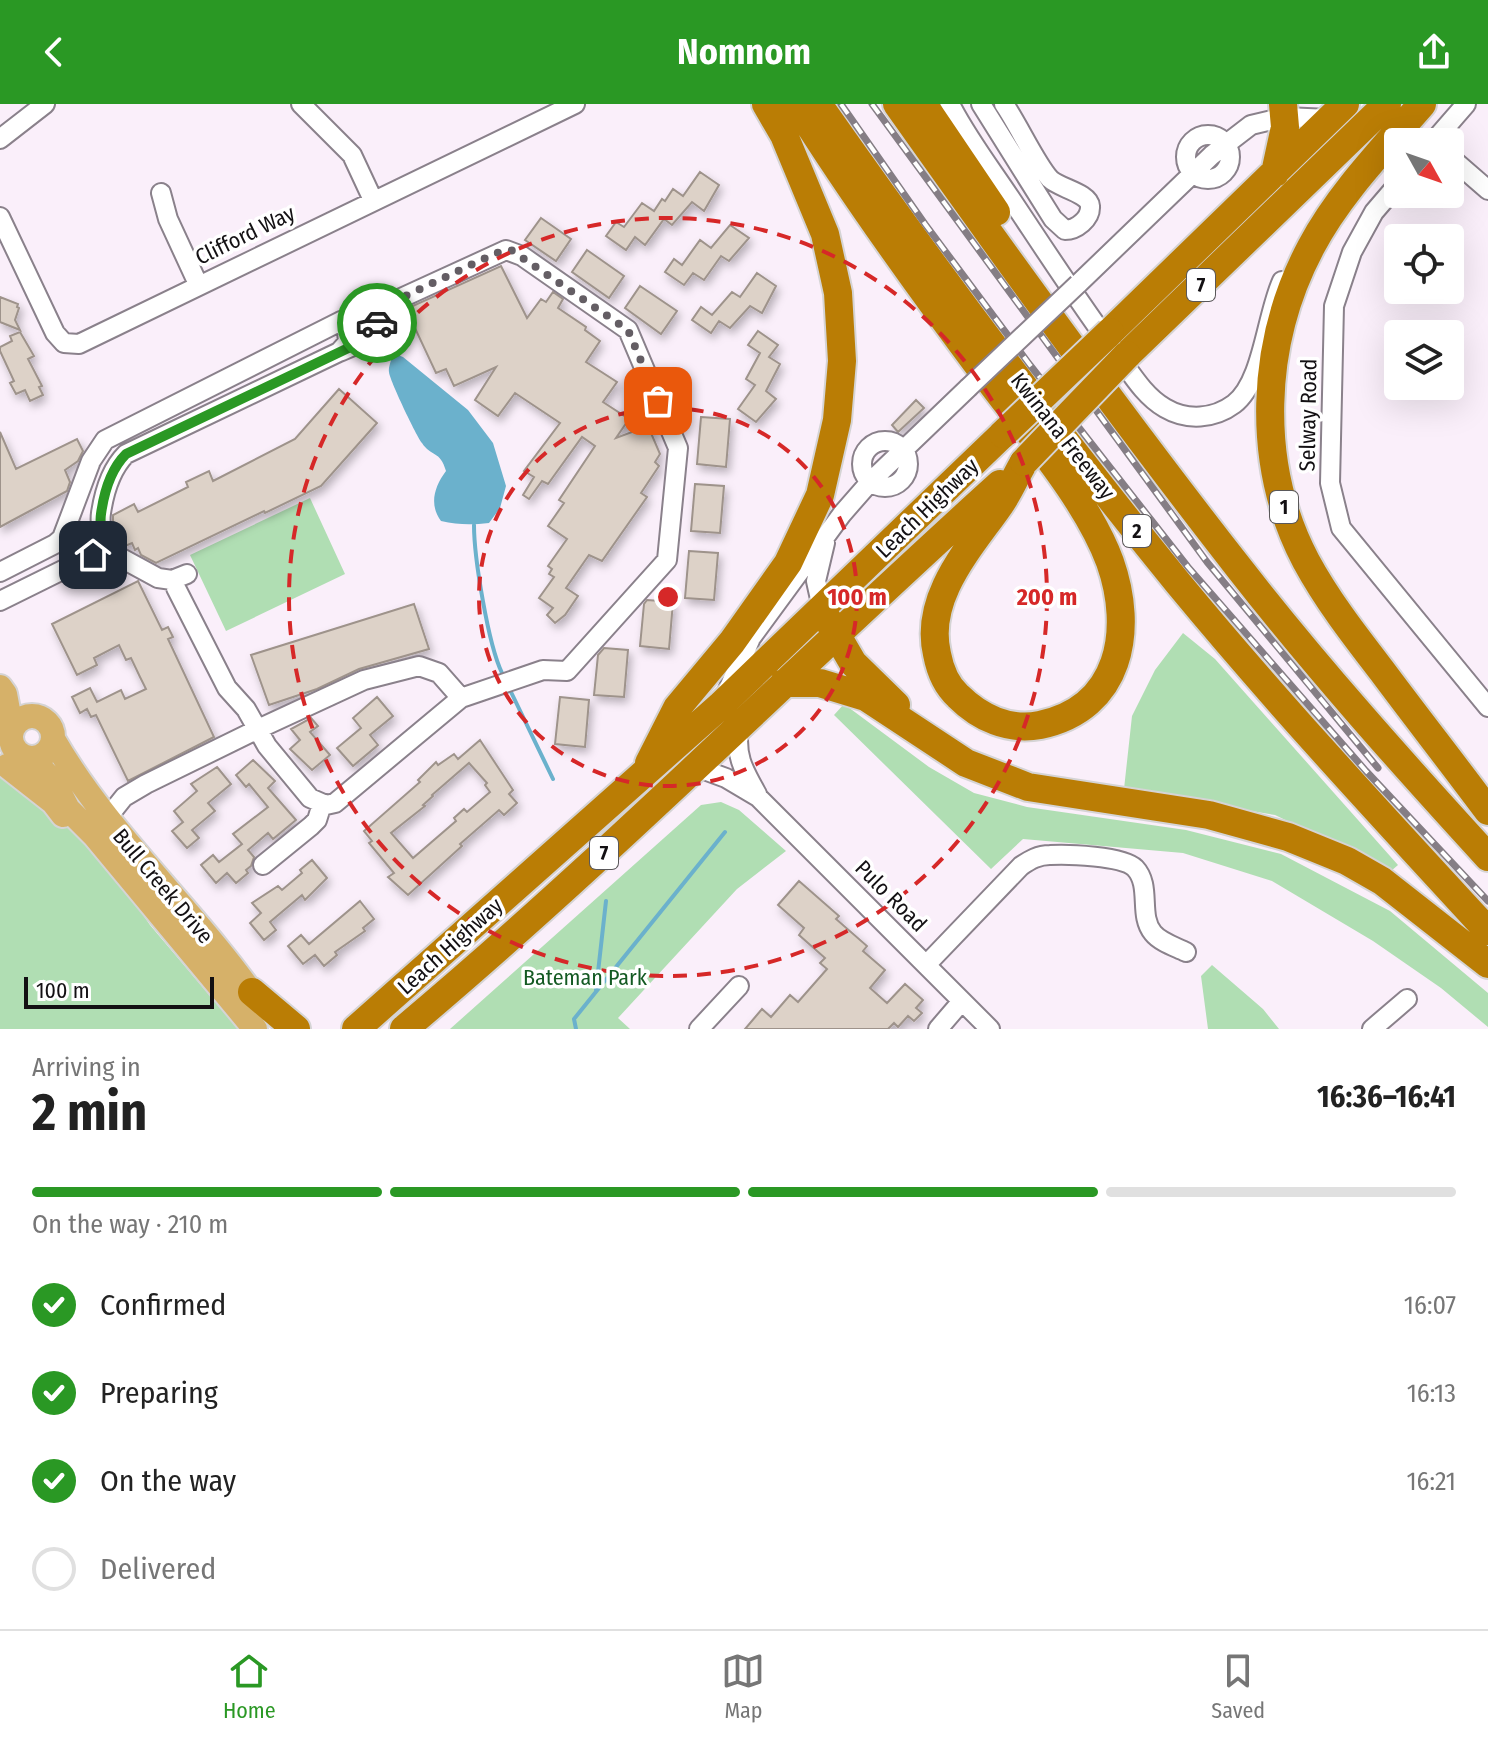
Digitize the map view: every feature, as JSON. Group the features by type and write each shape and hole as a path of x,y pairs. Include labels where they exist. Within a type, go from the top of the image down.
{"highway":[{"path":"642,778 677,708 732,642 788,563 820,495 837,420 842,361 838,293 825,234 784,135 766,104"},
{"path":"796,104 877,227 1054,468 1093,526 1109,560 1120,597 1122,624 1118,651 1109,676 1093,698 1077,711 1058,721 1033,726 1009,725 987,718 968,706 951,690 940,669 934,640 936,612 959,562 999,507 1024,462"},
{"name":"Kwinana Freeway","path":"818,104 960,302 1170,572 1349,780 1488,931"},
{"path":"897,104 1026,287 1250,582 1395,755 1488,857"},
{"path":"923,104 1004,224 1120,413"},
{"name":"Leach Highway","path":"362,1024 642,778 730,716 784,683 1024,462 1127,355 1387,104"},
{"name":"1","path":"1422,104 1359,178 1320,231 1292,285 1279,326 1269,419 1273,461 1282,501 1307,562 1337,611 1488,811"},
{"path":"1326,115 1350,141"},
{"name":"Leach Highway","path":"404,1029 467,977 696,767 730,716 822,608 1274,174 1326,115"},
{"path":"1274,174 1284,116"},
{"path":"822,608 853,663 933,743"},
{"path":"784,683 820,683 866,697 966,763 1028,787 1209,815 1288,837 1347,861 1382,881 1488,964"},
{"path":"252,992 296,1029"},
{"path":"335,1029 362,1024"}],"main road":[{"name":"Bull Creek Drive","path":"2,690 35,716 47,721 53,739 129,876 255,1029"},
{"name":"Bull Creek Drive","path":"2,690 12,751 54,782 68,809 100,827 252,992 278,1029"},
{"path":"12,751 23,717 35,716"},
{"path":"12,751 44,755 53,739"},
{"path":"12,751 71,825 129,876"}],"street":[{"path":"0,139 45,104"},
{"path":"301,104 352,155 373,200"},
{"name":"Clifford Way","path":"0,217 55,333 64,343 79,344 575,104"},
{"path":"950,104 1095,324 1145,392 1167,410 1180,415 1209,416 1221,412 1244,395 1258,366 1272,306 1281,284 1292,264 1320,231"},
{"path":"981,104 1053,219 1065,230 1078,226 1089,212 1089,202 1047,176 1004,104"},
{"path":"1445,128 1466,104"},
{"path":"730,716 751,638 842,514 870,482 1193,173 1233,139 1252,134 1284,116 1326,115"},
{"path":"1464,169 1488,190"},
{"path":"161,193 168,219 198,284"},
{"name":"Selway Road","path":"1384,200 1352,252 1334,306 1330,483 1341,528 1488,707"},
{"path":"0,572 59,542 97,450 105,440 341,321 399,299 506,250 518,253 628,330 678,448 667,560 567,671 543,670 461,698 342,799 322,804 310,798 267,746 246,709 227,688 183,576 162,572 102,544"},
{"path":"0,601 93,555 102,544 100,517 110,480 117,463 126,454 372,335 377,326 377,316 399,299"},
{"path":"339,352 348,342 347,331 341,321"},
{"path":"97,450 117,463"},
{"path":"822,608 816,581 827,536"},
{"path":"100,827 124,797 364,680 419,666 439,673 461,698"},
{"name":"Pulo Road","path":"730,716 743,769 758,797"},
{"name":"Pulo Road","path":"696,767 718,774 758,797 990,1029"},
{"path":"263,865 317,820 322,804"},
{"path":"926,965 1021,866 1034,858 1049,855 1118,860 1135,868 1144,885 1147,923 1154,935 1186,952"},
{"path":"699,1029 739,986"},
{"path":"1372,1029 1407,999"},
{"path":"938,1029 962,1001"}],"green space":[{"path":"310,498 345,574 226,631 190,555"},
{"path":"1183,633 1215,659 1398,865 1391,871 1275,815 1124,789 1132,716 1155,670"},
{"path":"844,704 929,767 974,793 1027,807 1186,830 1281,854 1390,911 1488,993 1488,1027 1441,988 1373,941 1272,881 1183,853 1023,839 991,869 834,715"},
{"path":"5,772 70,807 150,925 238,1029 0,1029 0,776"},
{"name":"Bateman Park","path":"721,802 739,810 786,851 737,889 618,1018 630,1029 450,1029 701,805"},
{"path":"1212,965 1263,1009 1279,1029 1208,1029 1201,976"}],"water":[{"path":"393,353 403,357 468,410 493,443 506,486 500,508 489,523 453,523 441,521 437,515 434,496 446,471 441,460 422,443 398,396 389,372"}],"building":[{"path":"700,172 719,185 704,211 692,202 672,225 664,219 645,245 635,237 626,250 606,236 616,222 624,227 642,203 654,211 673,189 683,196"},
{"path":"541,218 571,239 556,261 525,240"},
{"path":"730,225 749,238 729,261 721,256 704,280 693,273 684,285 665,272 674,259 682,265 700,240 711,248"},
{"path":"587,250 624,276 609,298 572,272"},
{"path":"501,266 527,318 541,299 546,302 553,292 563,299 558,308 600,341 586,362 617,382 603,402 629,419 616,438 648,426 660,454 655,462 659,466 641,493 647,497 602,561 589,555 566,588 578,596 565,615 555,623 547,615 553,608 539,598 554,577 549,574 552,569 548,566 567,539 548,526 564,503 559,500 595,446 582,437 548,484 542,481 529,499 523,495 534,477 524,471 560,423 515,393 498,416 475,400 496,367 454,386 446,369 436,373 406,309"},
{"path":"757,273 776,286 762,313 750,306 730,328 719,321 711,333 692,320 701,307 712,315 732,292 740,297"},
{"path":"640,286 677,311 661,334 625,308"},
{"path":"0,297 18,304 15,320 20,330 0,322"},
{"path":"758,331 778,345 769,357 780,364 766,391 776,399 756,422 738,409 755,385 746,379 760,353 748,345"},
{"path":"20,332 34,356 28,359 42,386 39,387 43,395 30,401 25,390 16,394 10,383 14,381 0,351 0,347 12,341 10,336"},
{"path":"339,389 377,423 321,486 156,563 141,555 138,548 135,550 132,543 125,546 113,515 134,504 138,512 188,487 186,482 209,471 213,481 295,439"},
{"path":"916,400 924,408 898,432 892,425"},
{"path":"701,417 730,419 726,467 697,464"},
{"path":"0,432 16,469 77,439 83,451 78,461 65,470 70,482 67,491 0,527"},
{"path":"695,484 724,486 720,533 691,531"},
{"path":"689,551 718,553 714,600 685,598"},
{"path":"138,581 162,630 168,627 173,637 168,639 214,737 128,781 96,715 91,717 87,709 80,713 72,697 90,688 97,702 121,690 125,699 146,689 131,658 126,660 119,645 94,658 97,665 77,675 52,624"},
{"path":"647,600 673,602 669,649 640,646"},
{"path":"414,604 429,649 359,669 317,689 269,705 251,655"},
{"path":"604,648 628,650 624,697 594,695 598,655"},
{"path":"377,697 393,716 370,735 378,745 353,766 337,748 361,728 353,718"},
{"path":"560,697 589,700 585,747 555,744"},
{"path":"311,718 318,726 310,732 330,755 312,770 290,749 300,740 291,729"},
{"path":"480,740 513,790 509,794 517,803 504,815 499,810 408,895 388,877 394,873 369,843 372,841 364,831 420,782 418,780 436,762 438,765 454,754 458,759","holes":["469,763 487,783 485,785 490,792 467,812 464,809 454,818 456,821 413,858 391,833 425,806 432,795"]},
{"path":"253,760 275,781 268,788 296,820 273,839 268,833 248,850 254,857 251,866 236,883 227,873 216,883 201,865 213,855 219,862 242,844 233,834 268,807 249,784 246,787 236,775"},
{"path":"217,767 231,784 208,803 215,811 192,830 199,838 187,848 172,831 183,822 174,811 197,791 191,784"},
{"path":"312,860 327,878 305,900 302,895 270,922 276,930 264,940 250,923 261,913 252,903 278,886 282,890"},
{"path":"799,881 839,916 836,919 867,946 863,951 885,970 870,988 887,1003 905,984 923,1000 916,1008 922,1013 914,1021 908,1016 898,1027 894,1023 888,1029 745,1029 762,1009 771,1017 790,995 798,1002 827,969 820,963 825,958 799,935 804,928 778,905"},
{"path":"360,901 374,919 363,928 365,931 335,952 337,955 324,966 315,955 303,964 288,946 301,935 309,944"}],"waterway":[{"path":"474,525 483,600 502,673"},
{"path":"511,692 553,779"},
{"path":"576,1029 574,1019 725,832"},
{"path":"596,990 606,901"}],"railway":[{"path":"841,104 1030,365 1188,567 1366,771 1488,901"},
{"path":"872,104 1207,562 1378,768"}],"way so far":[{"path":"377,323 377,316 399,299 496,253 511,250 628,330 658,401"}],"route":[{"path":"93,555 104,538 100,517 110,480 117,463 126,454 363,341 372,335 377,323"}]}
